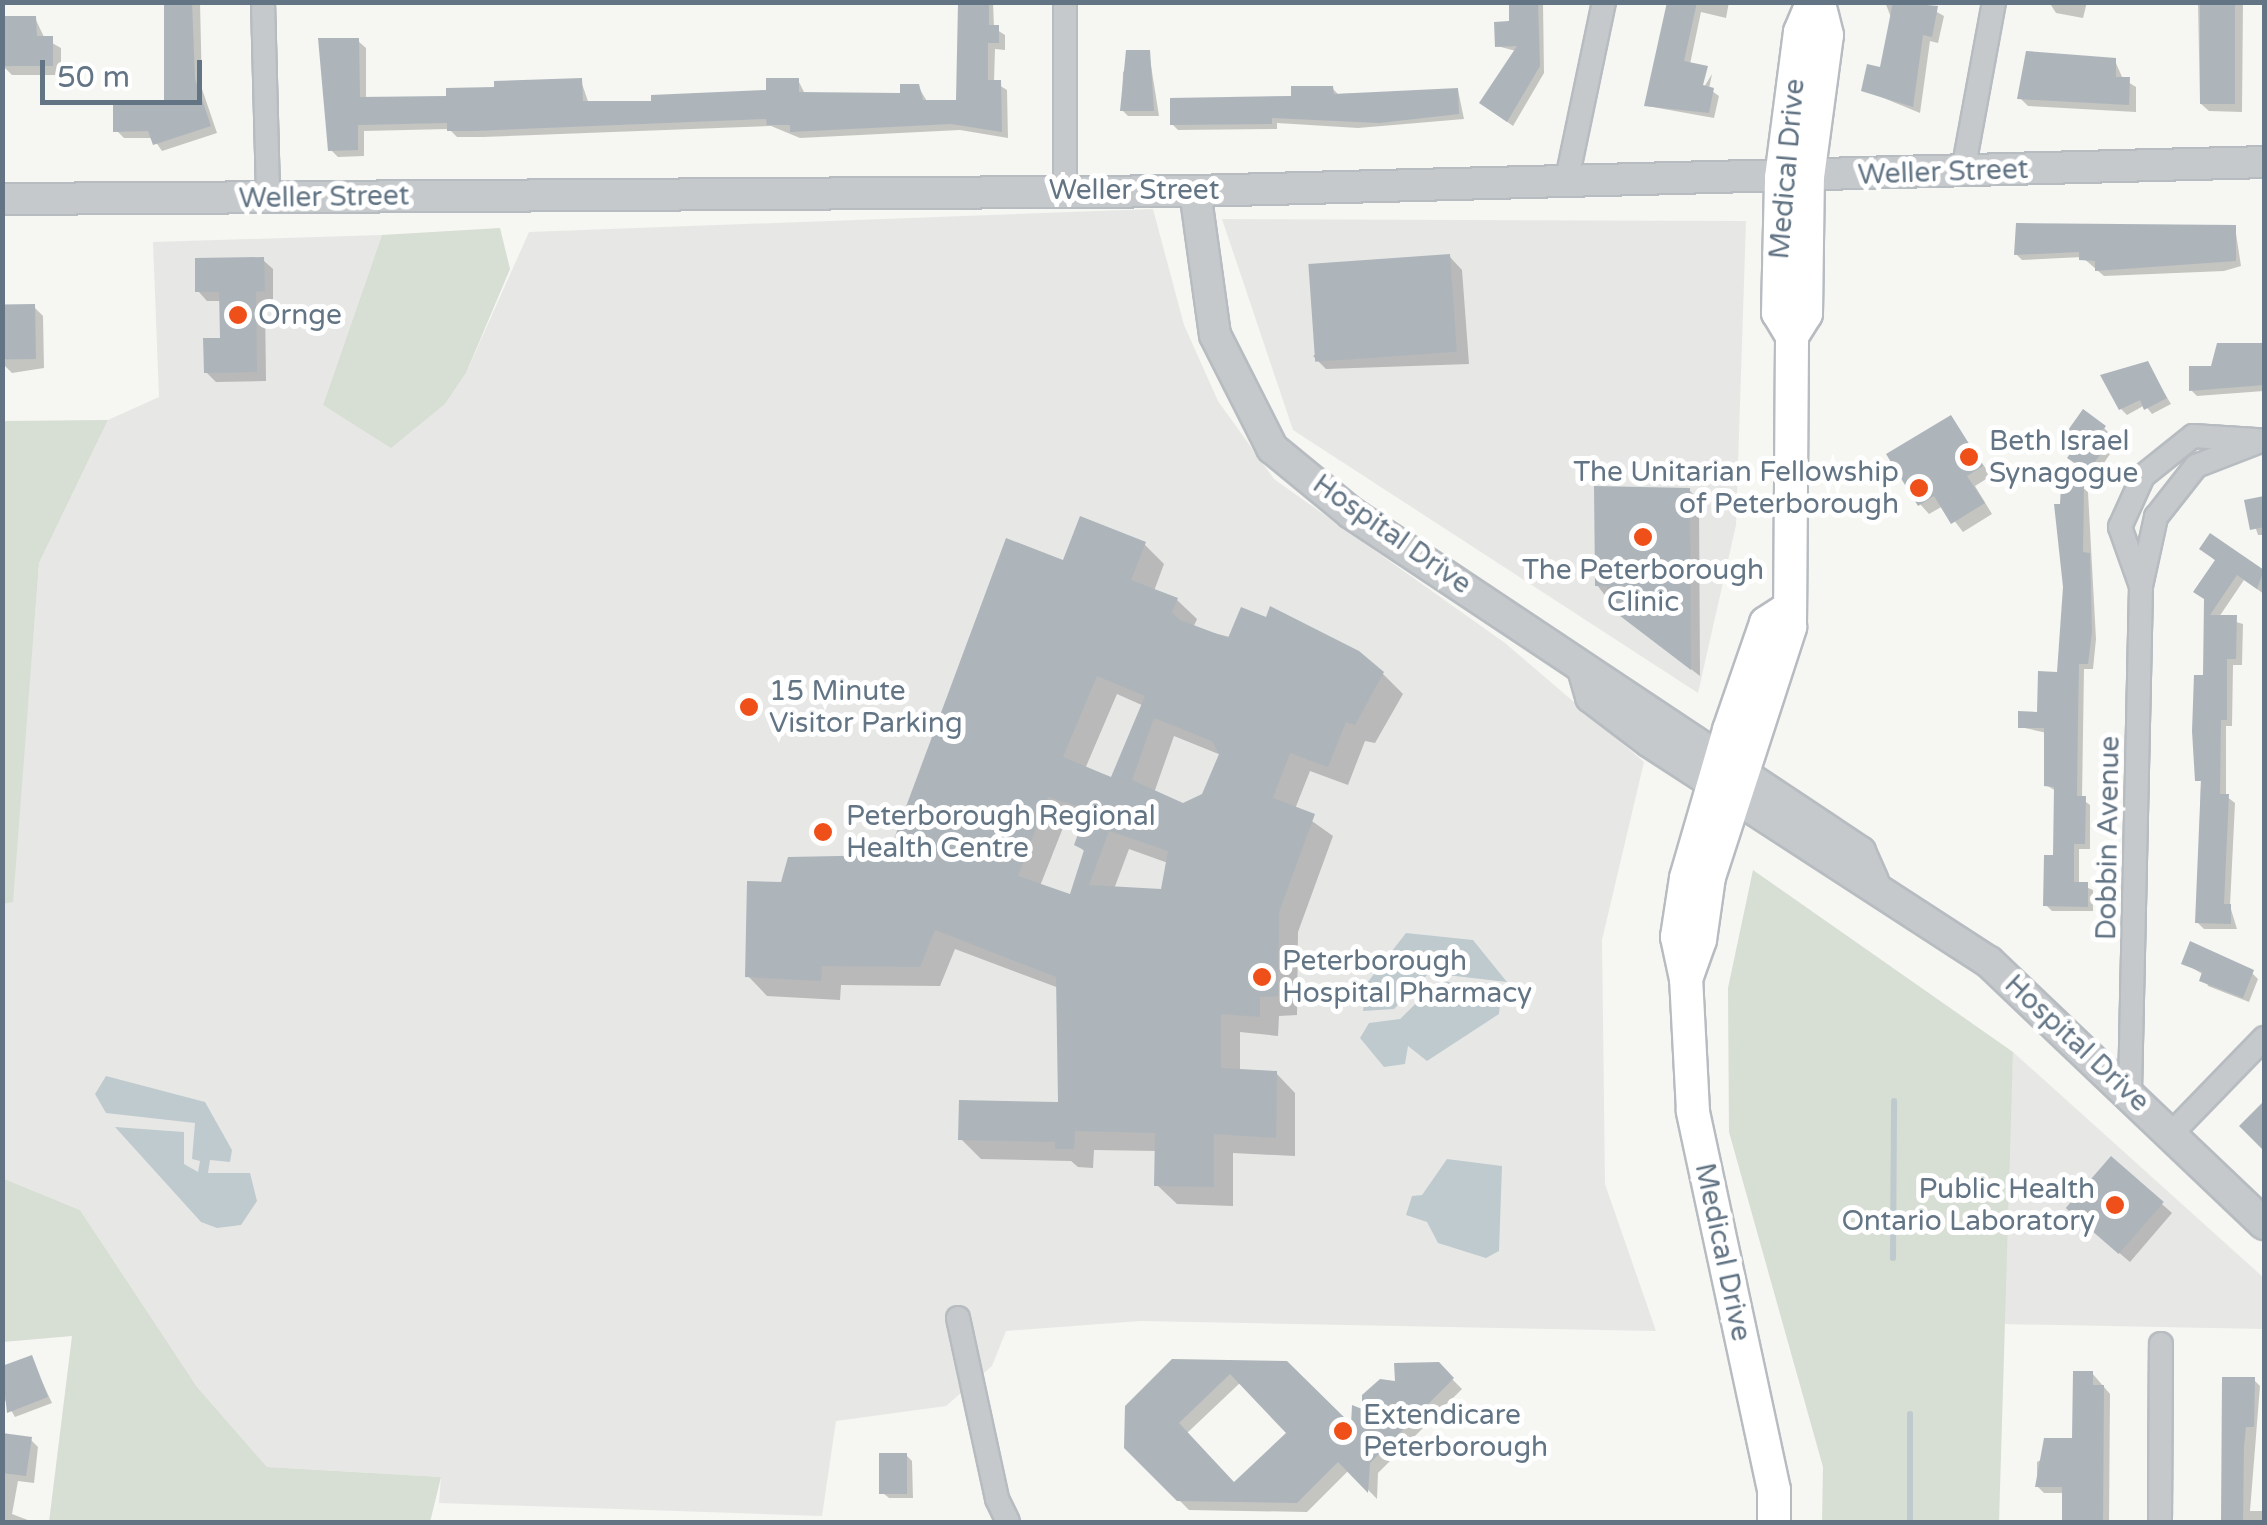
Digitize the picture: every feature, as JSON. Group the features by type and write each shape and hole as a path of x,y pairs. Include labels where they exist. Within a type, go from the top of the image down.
{"main road":[{"name":"Medical Drive","path":"1774,1522 1774,1490 1693,1111 1686,979 1728,777 1790,627 1786,610 1792,336 1806,314 1795,177 1827,35 1816,2"}],"street":[{"path":"263,2 268,197"},
{"path":"1065,2 1065,189"},
{"path":"1566,179 1604,2"},
{"path":"1963,172 1994,2"},
{"name":"Weller Street","path":"2,198 1065,189 1194,192 2264,162"},
{"name":"Hospital Drive","path":"1194,192 1215,336 1272,448 1351,513 1584,672 1605,677 1728,777 1989,962 2130,1091 2264,1224"},
{"name":"Dobbin Avenue","path":"2141,586 2120,526 2143,476 2193,436 2264,440"},
{"name":"Dobbin Avenue","path":"2130,1091 2141,586 2156,517 2196,466 2264,440"},
{"path":"2172,1134 2264,1038"},
{"path":"958,1318 996,1499 1008,1522"},
{"path":"2160,1522 2161,1344"}],"shaded area":[{"name":"Peterborough Regional Health Centre","path":"1153,209 1184,325 1218,401 1274,479 1505,643 1644,762 1602,940 1605,1184 1656,1331 1141,1321 1006,1331 992,1366 946,1406 836,1421 822,1516 439,1503 441,1477 267,1467 197,1387 80,1210 2,1178 2,904 12,902 39,563 108,420 159,397 153,242 382,235 323,405 391,447 445,404 466,373 529,232"},
{"path":"1222,219 1746,221 1736,525 1698,693 1293,430"},
{"path":"500,228 510,269 466,373 445,404 391,448 323,405 382,235"},
{"path":"108,420 39,563 13,902 3,904 3,421"},
{"path":"1753,870 2013,1052 1999,1522 1822,1522 1823,1467 1729,1132 1728,988"},
{"path":"1406,933 1473,940 1507,982 1429,973 1394,1009 1363,1011 1367,983"},
{"path":"1439,981 1502,987 1499,1014 1427,1061 1408,1046 1405,1064 1384,1067 1360,1038 1369,1023 1400,1019"},
{"path":"2013,1052 2264,1278 2264,1329 2001,1324"},
{"path":"106,1076 205,1102 232,1150 230,1162 210,1160 208,1173 250,1173 257,1201 241,1225 217,1228 201,1222 115,1127 184,1132 184,1164 198,1172 200,1161 192,1159 195,1123 106,1113 95,1094"},
{"path":"1447,1159 1502,1166 1499,1251 1486,1258 1438,1243 1427,1222 1406,1215 1412,1196 1422,1195"},
{"path":"2,1178 80,1210 197,1387 267,1467 441,1477 430,1522 49,1522 72,1336 3,1342"}],"building":[{"path":"164,2 192,2 195,79 211,126 153,145 148,131 113,132 113,103 164,103"},
{"path":"1509,2 1538,2 1540,66 1507,122 1479,103 1517,46 1495,47 1494,22 1509,21"},
{"path":"1667,2 1697,2 1684,61 1708,66 1703,85 1714,88 1709,113 1644,106"},
{"path":"1893,2 1938,6 1932,37 1923,35 1913,107 1861,91 1867,64 1880,67"},
{"path":"2200,2 2235,2 2235,104 2200,104"},
{"path":"958,3 989,4 989,25 999,25 999,43 988,43 988,80 1001,80 1002,132 951,124 790,132 790,125 767,125 766,119 474,131 447,131 447,123 358,125 358,150 328,151 318,38 359,38 360,97 446,96 446,88 494,87 494,81 582,78 583,101 651,101 651,95 766,90 766,78 799,78 799,92 900,93 900,84 919,84 923,100 956,100"},
{"path":"2,16 36,16 37,36 53,36 53,66 2,66"},
{"path":"1126,50 1150,50 1154,111 1120,111"},
{"path":"2026,51 2116,58 2116,77 2130,77 2129,105 2017,99"},
{"path":"1291,86 1333,86 1334,94 1458,88 1459,114 1379,123 1272,118 1272,124 1170,125 1170,98 1291,96"},
{"path":"2016,223 2236,225 2236,261 2095,271 2095,261 2079,260 2079,252 2014,255"},
{"path":"1450,254 1457,352 1315,362 1308,264"},
{"name":"Ornge","path":"264,257 265,291 256,292 257,372 204,373 203,338 220,338 219,292 195,292 195,258"},
{"path":"35,304 36,359 3,360 2,305"},
{"path":"2217,343 2264,343 2264,385 2189,391 2189,366 2211,366"},
{"path":"2148,361 2167,398 2144,410 2140,400 2119,410 2100,375"},
{"path":"2083,409 2106,426 2096,439 2106,446 2088,472 2067,458 2078,442 2066,433"},
{"path":"1951,415 1983,466 1967,476 1985,503 1951,524 1934,496 1918,506 1886,454"},
{"path":"2061,484 2084,484 2083,552 2090,553 2092,632 2088,664 2079,664 2078,718 2077,796 2086,796 2085,844 2074,844 2074,882 2088,882 2088,907 2043,906 2044,855 2053,855 2054,787 2044,786 2044,728 2018,728 2018,711 2037,712 2038,671 2057,672 2063,587 2054,504 2060,504"},
{"name":"The Peterborough Clinic","path":"1594,486 1690,488 1691,670 1607,606 1607,586 1595,586"},
{"path":"2264,496 2264,527 2250,530 2244,500"},
{"path":"1080,516 1146,542 1131,580 1178,598 1172,612 1180,620 1228,638 1241,607 1266,617 1270,606 1359,651 1384,672 1355,725 1346,722 1328,767 1290,753 1273,798 1315,814 1279,912 1278,996 1260,997 1260,1017 1221,1014 1221,1068 1277,1071 1276,1138 1214,1134 1214,1187 1154,1186 1155,1133 1075,1131 1074,1149 1055,1149 1055,1142 958,1140 959,1100 1058,1102 1056,977 935,930 920,967 822,966 821,981 745,977 747,881 781,882 788,857 888,855 1006,538 1063,560","holes":["1097,676 1145,696 1111,777 1063,757","1154,718 1212,741 1219,754 1202,794 1183,803 1132,780","1048,797 1087,809 1074,845 1084,850 1070,894 1018,876","1109,831 1168,851 1161,889 1089,885"]},
{"path":"2210,533 2264,570 2257,589 2237,575 2210,615 2237,615 2236,659 2227,659 2227,720 2221,720 2220,794 2229,794 2224,904 2231,904 2231,924 2195,923 2201,781 2195,781 2192,731 2194,675 2203,675 2204,599 2193,592 2215,560 2199,549"},
{"path":"2190,941 2254,970 2243,998 2199,981 2202,972 2181,964"},
{"path":"2264,1101 2264,1151 2239,1126"},
{"name":"Public Health Ontario Laboratory","path":"2111,1156 2164,1202 2119,1254 2066,1208"},
{"path":"32,1355 48,1397 7,1413 2,1366"},
{"name":"Extendicare Peterborough","path":"1172,1359 1287,1361 1351,1424 1352,1405 1362,1409 1362,1395 1380,1379 1395,1381 1394,1363 1439,1362 1454,1378 1370,1463 1368,1493 1338,1462 1297,1503 1177,1501 1124,1448 1125,1406","holes":["1230,1374 1286,1433 1234,1482 1179,1423"]},
{"path":"2073,1371 2093,1371 2093,1385 2104,1385 2103,1522 2062,1522 2062,1487 2035,1487 2044,1438 2072,1438"},
{"path":"2222,1377 2255,1377 2254,1427 2246,1427 2244,1446 2243,1522 2221,1522"},
{"path":"2,1433 32,1437 26,1476 2,1473"},
{"path":"879,1453 907,1453 907,1494 879,1494"}],"waterway":[{"path":"1893,1258 1894,1101"},
{"path":"1910,1414 1910,1522"}],"place":[{"name":"Ornge","path":"238,315"},
{"name":"Beth Israel Synagogue","path":"1969,457"},
{"name":"The Unitarian Fellowship of Peterborough","path":"1919,488"},
{"name":"The Peterborough Clinic","path":"1643,537"},
{"name":"15 Minute Visitor Parking","path":"749,707"},
{"name":"Peterborough Regional Health Centre","path":"823,832"},
{"name":"Peterborough Hospital Pharmacy","path":"1262,977"},
{"name":"Public Health Ontario Laboratory","path":"2115,1205"},
{"name":"Extendicare Peterborough","path":"1343,1431"}]}
